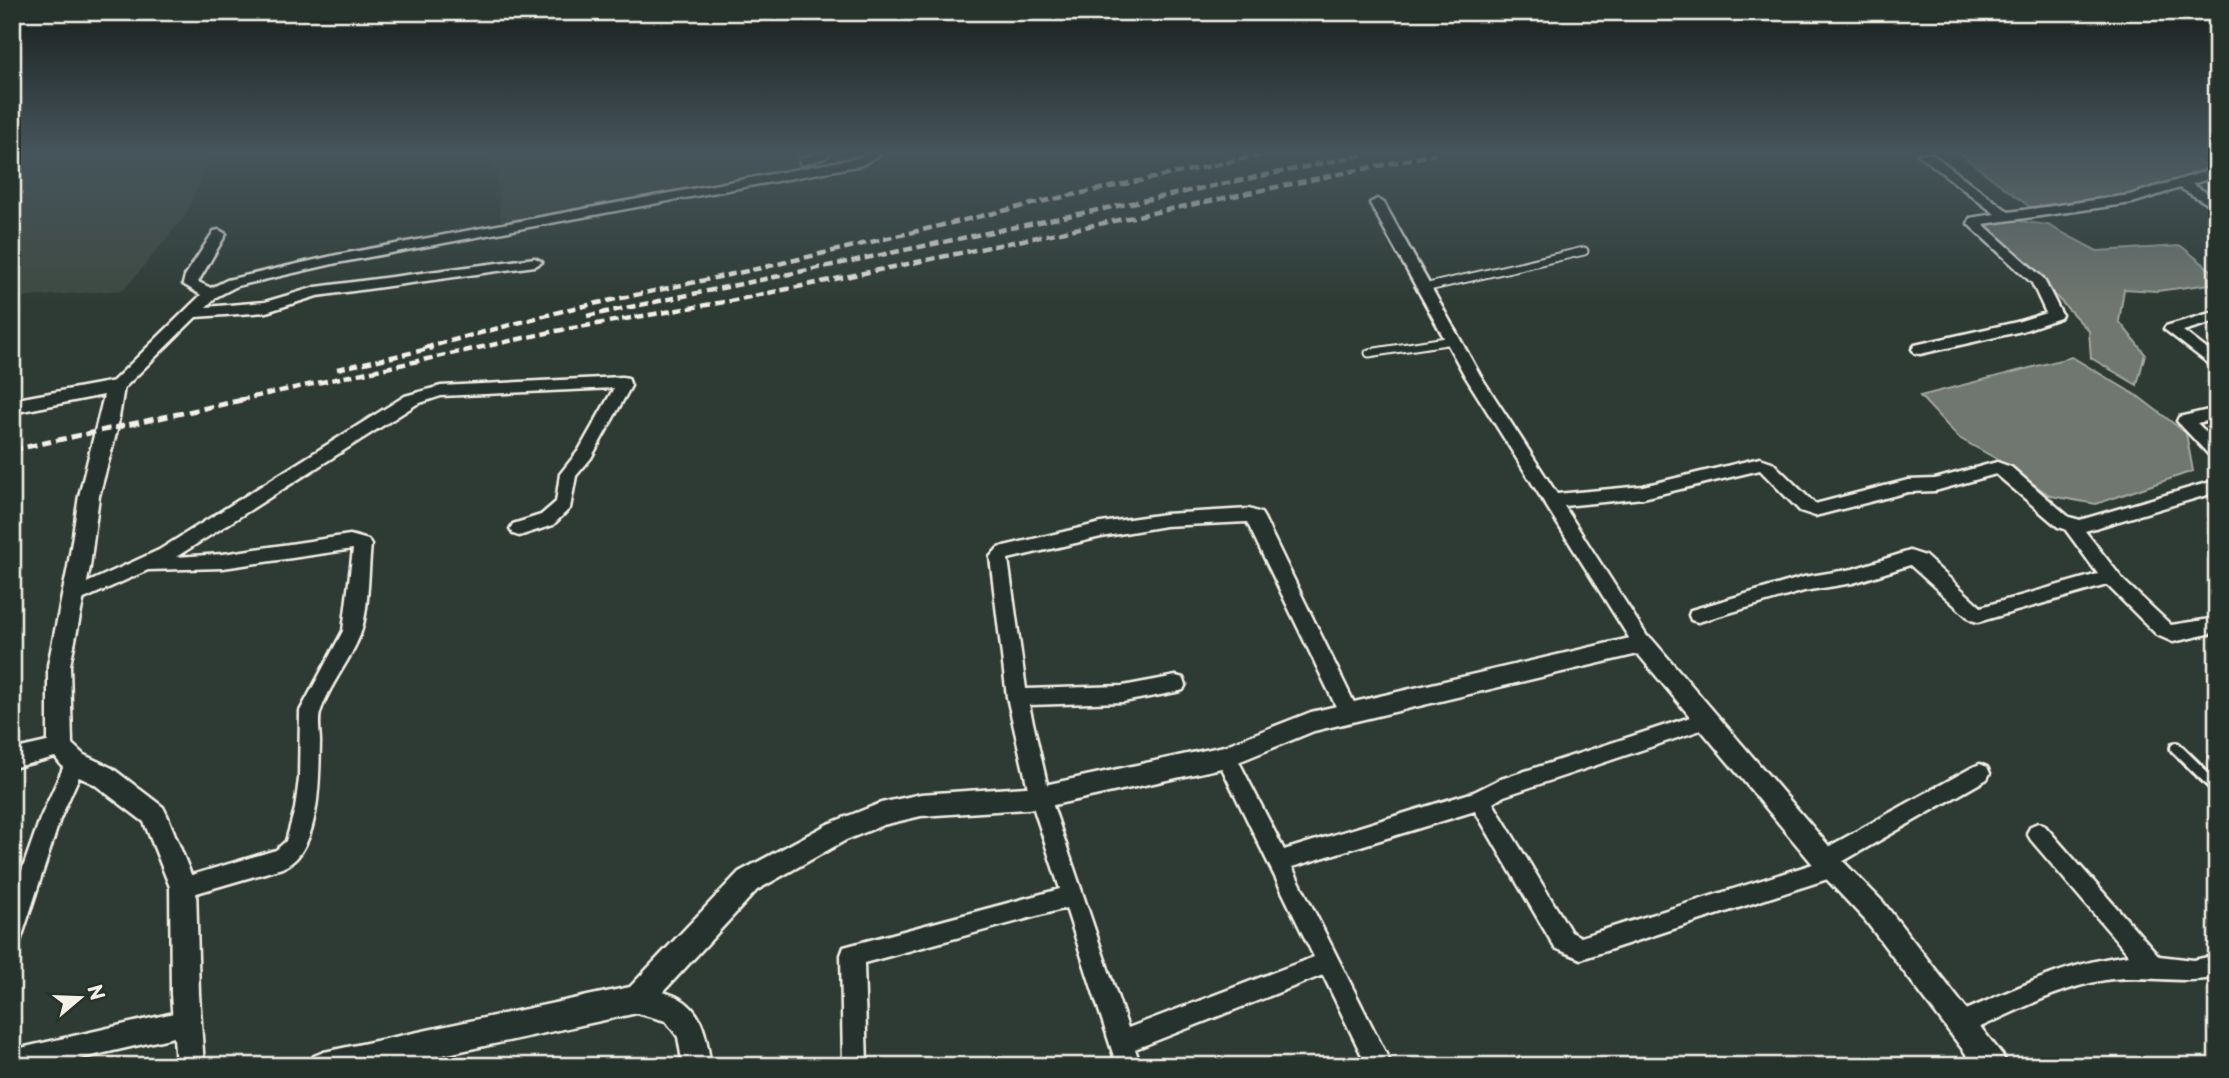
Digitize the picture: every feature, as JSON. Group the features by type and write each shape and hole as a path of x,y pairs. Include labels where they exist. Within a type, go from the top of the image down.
{"street":[{"path":"12,407 114,387 211,294 232,283 337,259 630,204"},
{"path":"1378,204 1453,340 1643,644 1828,863 1874,911 1993,1066"},
{"path":"1991,204 2006,216"},
{"path":"1920,349 2022,326 2055,315 2040,284 1974,222 2093,204"},
{"path":"211,294 190,284 192,276 219,234"},
{"path":"191,313 266,307 316,292 535,262"},
{"path":"2217,316 2171,329 2217,365"},
{"path":"73,597 146,565 252,502 411,400 426,394 622,382 623,386 584,454 568,474 564,504 547,520 519,529"},
{"path":"12,933 50,819 67,756 59,665 89,496 107,430 114,387"},
{"path":"2217,413 2185,421 2217,453"},
{"path":"1552,501 1643,492 1760,464 1766,466 1806,507 1815,510 1908,486 1935,485 1997,468 2005,471 2064,522 2073,526 2092,524 2217,486"},
{"path":"1129,1066 1040,797 1017,697 998,563 1004,553 1114,528 1165,520 1249,515 1260,523 1349,713"},
{"path":"2073,526 2110,577 2168,632 2172,634 2217,625"},
{"path":"146,565 223,561 350,542 362,545 352,631 342,655 310,711 309,779 305,809 295,846 282,858 183,887"},
{"path":"1698,615 1804,584 1853,576 1910,558 1919,561 1978,615 2110,577"},
{"path":"637,999 748,881 836,832 881,814 922,805 1040,797 1226,756 1311,722 1643,644"},
{"path":"1017,697 1124,695 1176,684"},
{"path":"1279,861 1476,799 1480,800 1498,789 1706,720"},
{"path":"12,759 67,756 103,776 155,815 183,887 190,1066"},
{"path":"1226,756 1380,1066"},
{"path":"1480,800 1563,940 1581,948 1828,863 1980,773"},
{"path":"2038,833 2152,965"},
{"path":"855,1066 852,955 1072,896"},
{"path":"1122,1042 1328,962"},
{"path":"1960,1024 2070,978 2127,965 2152,965 2180,971 2194,971 2217,965"},
{"path":"324,1066 637,999 675,1009 691,1032 697,1066"},
{"path":"12,1062 187,1022"}],"lane":[{"path":"1424,288 1584,251"},
{"path":"1369,353 1453,340"},
{"path":"2176,748 2217,788"}],"shaded area":[{"path":"12,204 191,204 186,215 124,290 12,298"},
{"path":"499,204 602,204 501,223"},
{"path":"2026,204 2072,204 2035,211"},
{"path":"2012,220 2048,225 2097,251 2181,246 2217,275 2217,283 2157,291 2124,289 2119,321 2145,354 2137,385 2091,358 2089,331 2034,273 1983,226"},
{"path":"2072,357 2139,397 2186,433 2193,471 2096,504 2051,496 1995,458 1959,438 1920,396"}],"railway":[{"path":"424,348 570,309 761,268 1031,204"},
{"path":"587,316 1125,204"},
{"path":"239,400 556,331 730,301 1194,204"},
{"path":"337,369 433,348"},
{"path":"12,450 247,399"}]}
